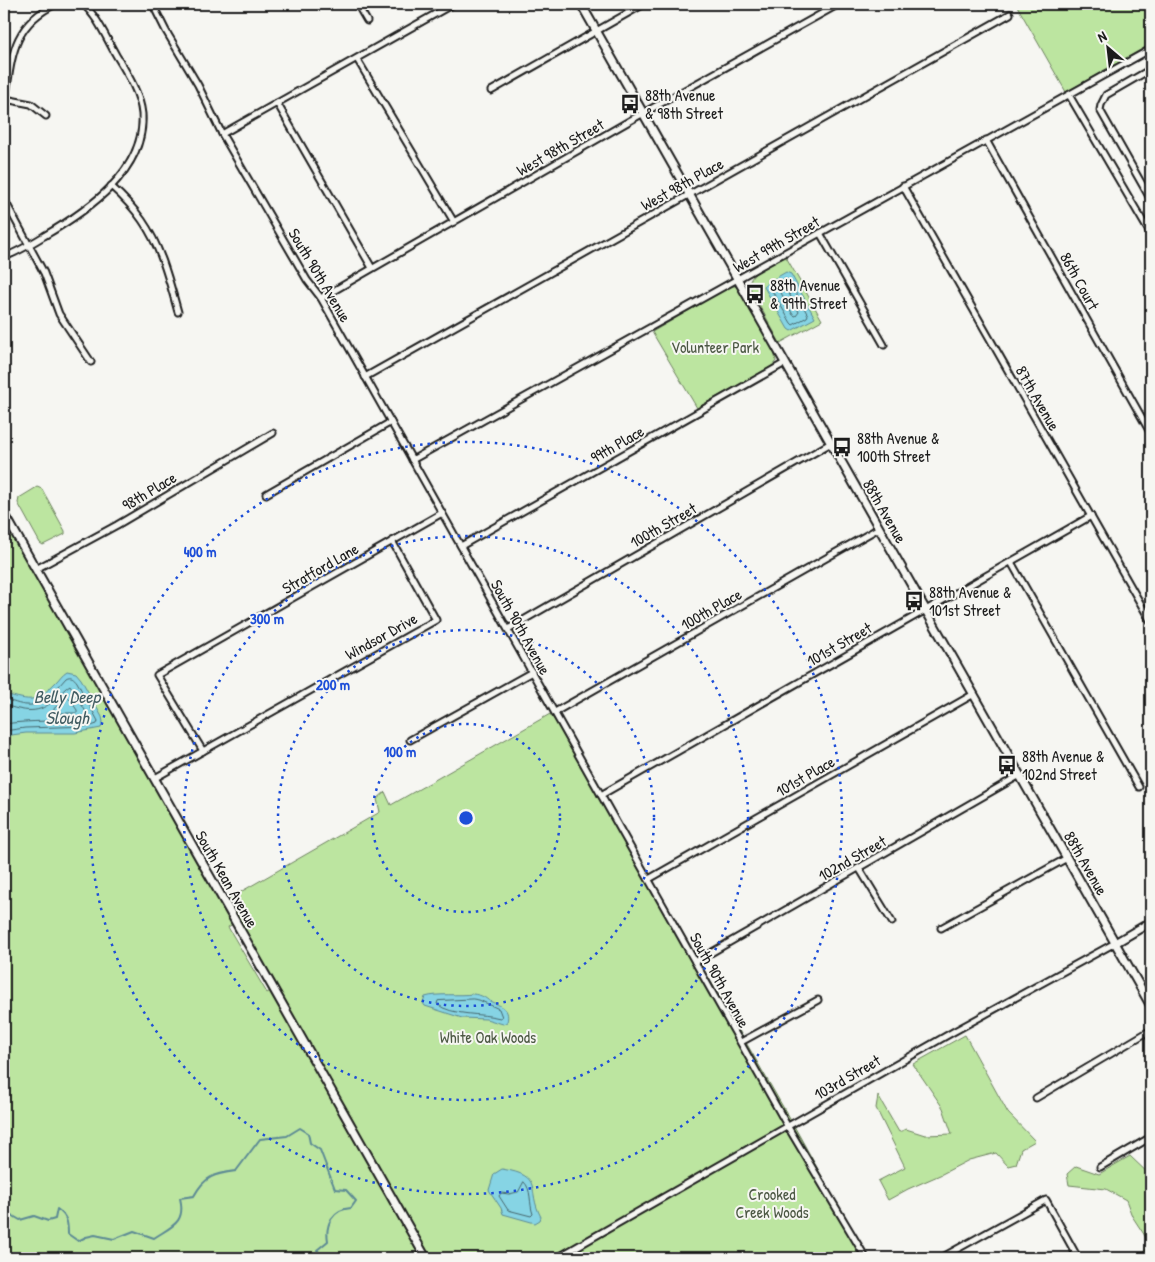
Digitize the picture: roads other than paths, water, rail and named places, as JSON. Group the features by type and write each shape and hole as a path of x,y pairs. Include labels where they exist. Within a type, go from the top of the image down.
{"street":[{"path":"4,107 16,41 29,22 38,14 56,4"},
{"path":"4,258 85,211 111,186 126,168 136,151 142,130 142,108 130,78 92,14 83,4"},
{"path":"357,4 367,21"},
{"path":"222,134 453,4"},
{"name":"88th Avenue","path":"580,4 1151,1006"},
{"path":"491,91 644,4"},
{"name":"West 98th Street","path":"321,298 839,4"},
{"name":"South 90th Avenue","path":"155,9 198,85 222,134 306,280 321,298 788,1127 866,1258"},
{"name":"West 98th Place","path":"366,377 1010,14"},
{"name":"West 99th Street","path":"412,460 1151,49"},
{"path":"357,59 454,222"},
{"path":"1151,69 1106,95 1101,104 1102,115 1151,200"},
{"path":"1069,95 1151,235"},
{"path":"5,99 31,104 46,116"},
{"path":"277,103 372,268"},
{"name":"86th Court","path":"986,140 1151,434"},
{"path":"111,186 135,210 149,231 162,257 178,312"},
{"name":"87th Avenue","path":"903,186 1151,622"},
{"path":"4,199 44,273 59,314 91,362"},
{"path":"820,233 884,345"},
{"name":"99th Place","path":"461,546 785,363"},
{"path":"266,494 391,422"},
{"name":"98th Place","path":"36,569 117,525 273,433"},
{"name":"100th Street","path":"508,629 831,443"},
{"name":"South Kean Avenue","path":"4,512 426,1258"},
{"name":"Stratford Lane","path":"203,751 157,674 442,513"},
{"name":"101st Street","path":"601,795 1090,516"},
{"name":"100th Place","path":"554,712 879,528"},
{"name":"Windsor Drive","path":"154,778 436,620 392,541"},
{"path":"1011,562 1139,787"},
{"path":"410,740 532,672"},
{"name":"101st Place","path":"648,879 974,694"},
{"name":"102nd Street","path":"695,962 1020,775"},
{"path":"941,928 1067,858"},
{"path":"859,868 892,922"},
{"name":"103rd Street","path":"557,1258 1151,922"},
{"path":"741,1042 818,1000"},
{"path":"1036,1098 1151,1030"},
{"path":"1100,1167 1151,1136"},
{"path":"941,1258 1046,1200 1078,1258"}],"water":[{"path":"786,272 791,274 815,318 791,331 788,329 764,287 767,283"},
{"name":"Belly Deep Slough","path":"67,671 76,673 81,679 102,717 101,728 75,733 26,733 4,736 4,694 33,699 43,694"},
{"path":"480,995 503,1007 507,1013 507,1022 503,1024 486,1019 462,1018 425,1006 423,1003 425,997 430,996"},
{"path":"502,1169 515,1172 529,1180 541,1217 540,1220 535,1223 503,1214 489,1190 494,1174"}],"waterway":[{"path":"4,1212 20,1220 34,1216 48,1221 55,1219 57,1209 66,1220 68,1234 78,1241 95,1235 114,1239 134,1231 154,1238 176,1223 181,1213 180,1198 194,1196 202,1184 211,1177 236,1171 260,1139 287,1136 300,1128 308,1133 310,1143 320,1150 335,1189 346,1190 356,1201 351,1208 335,1214 329,1223 328,1241 317,1250 324,1258"}],"place":[{"name":"88th Avenue & 98th Street","path":"630,104"},
{"name":"88th Avenue & 99th Street","path":"755,294"},
{"name":"88th Avenue & 100th Street","path":"842,447"},
{"name":"88th Avenue & 101st Street","path":"914,601"},
{"name":"88th Avenue & 102nd Street","path":"1007,765"}],"park label":[{"name":"Volunteer Park","path":"715,347"},
{"name":"White Oak Woods","path":"488,1037"},
{"name":"Crooked Creek Woods","path":"772,1203"}]}
